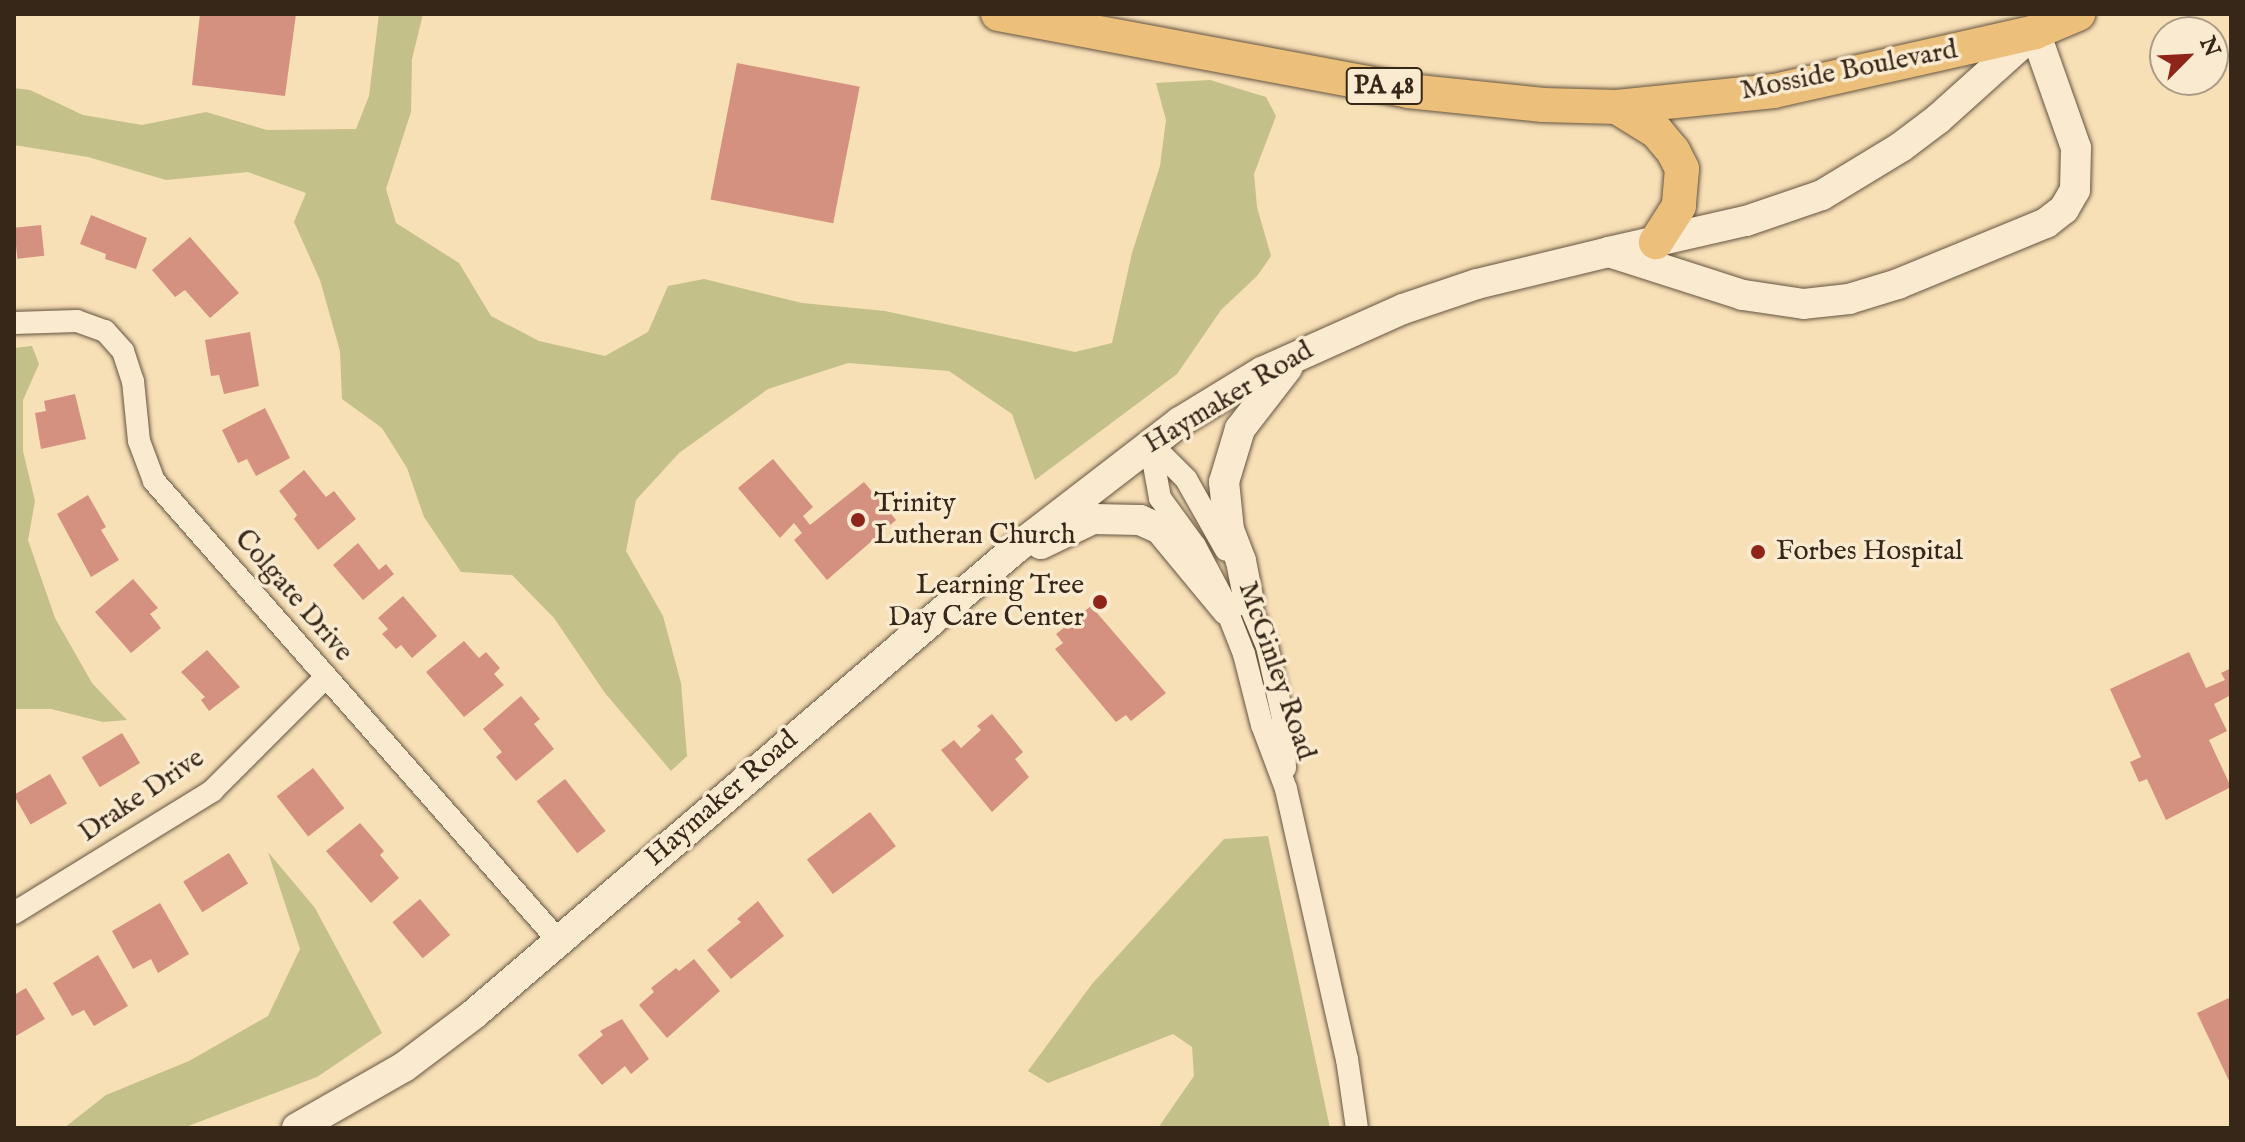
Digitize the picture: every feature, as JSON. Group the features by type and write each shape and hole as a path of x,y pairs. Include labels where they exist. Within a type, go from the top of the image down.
{"main road":[{"name":"Mosside Boulevard","path":"998,14 1408,91 1543,105 1617,107 1774,91 2031,23 2078,14"},
{"path":"1609,252 1743,295 1804,304 1849,299 1898,284 2046,223 2064,209 2075,190 2076,148 2031,23"},
{"name":"Haymaker Road","path":"297,1128 404,1067 474,1014 996,565 1150,443 1262,372 1403,309 1462,289 1746,221 1822,195 1901,147 1938,119 2031,23"},
{"path":"1617,107 1657,132 1673,151 1682,169 1679,206 1656,242"},
{"path":"1238,606 1241,561 1229,530 1224,482 1240,429 1298,354"},
{"path":"996,565 1093,519 1140,520 1160,529 1238,606"}],"street":[{"name":"Colgate Drive","path":"14,323 77,321 105,331 123,351 133,381 139,441 154,481 558,940"},
{"name":"McGinley Road","path":"1150,443 1160,498 1238,606"},
{"name":"McGinley Road","path":"1150,443 1186,479 1218,534 1286,789 1347,1059 1357,1128"},
{"name":"Drake Drive","path":"14,913 212,791 325,678"}],"shaded area":[{"path":"379,14 423,14 412,59 411,112 386,189 396,223 459,263 491,316 539,341 605,356 648,332 668,286 704,279 802,303 885,311 1075,352 1112,343 1132,253 1160,166 1166,120 1156,83 1210,80 1266,97 1276,116 1254,174 1257,207 1271,256 1257,276 1221,310 1177,374 1035,480 1012,414 949,371 848,363 768,389 679,453 636,500 626,551 663,616 681,683 687,756 671,771 605,693 554,618 512,575 461,572 424,517 407,468 382,428 342,399 340,351 320,280 294,222 306,193 248,172 166,180 88,157 14,145 14,88 30,90 83,115 142,125 206,112 267,130 356,129 369,96"},
{"path":"32,346 39,364 23,400 23,451 35,501 28,540 55,618 92,683 127,720 103,722 51,709 14,709 14,348"},
{"path":"1268,836 1330,1128 1158,1128 1194,1076 1192,1047 1173,1034 1048,1083 1028,1071 1092,984 1224,839"},
{"path":"268,852 315,908 382,1033 317,1077 183,1128 64,1128 106,1095 189,1061 268,1016 300,949"}],"building":[{"path":"200,14 296,14 285,96 192,85"},
{"path":"737,63 860,87 833,223 710,199"},
{"path":"91,215 147,238 136,269 105,259 106,254 80,244"},
{"path":"41,225 44,256 17,259 14,228"},
{"path":"190,237 239,293 210,318 185,290 175,297 152,270"},
{"path":"250,332 259,386 224,394 219,375 211,376 205,340"},
{"path":"75,394 86,439 41,449 35,413 46,411 44,401"},
{"path":"265,408 290,458 256,476 247,459 238,463 222,430"},
{"name":"Trinity Lutheran Church","path":"773,459 813,507 803,516 810,525 864,482 896,520 827,580 794,540 802,533 794,523 780,538 738,488"},
{"path":"304,470 326,497 334,491 356,519 318,550 294,519 297,515 279,491"},
{"path":"88,495 106,527 101,530 119,560 91,577 57,514"},
{"path":"358,543 379,570 386,564 394,574 363,600 333,565"},
{"path":"133,579 158,608 150,614 161,628 131,653 95,612"},
{"path":"403,596 437,636 412,658 401,645 396,649 382,634 388,629 378,618"},
{"path":"1091,606 1166,693 1131,721 1126,715 1116,722 1055,649 1063,643 1056,634"},
{"path":"464,641 479,658 486,652 500,668 494,674 504,685 464,717 426,672"},
{"path":"207,650 240,687 209,711 201,700 205,697 181,672"},
{"path":"2189,652 2206,688 2225,680 2221,673 2231,668 2231,695 2214,704 2227,731 2209,740 2231,787 2166,820 2147,779 2139,782 2130,762 2141,757 2110,689"},
{"path":"521,696 540,719 534,724 554,749 516,781 496,757 502,752 483,729"},
{"path":"992,714 1023,752 1015,759 1029,777 992,812 941,750 954,740 961,748 981,730 977,726"},
{"path":"122,733 140,763 100,787 82,757"},
{"path":"313,768 344,808 308,837 277,796"},
{"path":"50,774 67,803 31,824 14,795"},
{"path":"565,779 606,831 577,853 537,801"},
{"path":"870,812 896,846 833,894 807,860"},
{"path":"360,823 384,851 380,855 399,878 371,903 326,851"},
{"path":"229,853 248,884 202,912 183,882"},
{"path":"420,899 450,935 423,958 392,922"},
{"path":"758,901 784,936 731,979 707,950 741,922 737,919"},
{"path":"160,903 189,954 158,973 151,959 133,969 112,931"},
{"path":"98,955 128,1006 94,1026 84,1010 72,1016 53,983"},
{"path":"694,959 720,991 667,1038 639,1005 654,992 651,988 676,968 679,971"},
{"path":"26,988 45,1019 14,1037 14,995"},
{"path":"2231,997 2231,1085 2197,1013"},
{"path":"622,1019 649,1059 631,1074 625,1066 602,1085 578,1055 603,1035 600,1031"}],"place":[{"name":"Trinity Lutheran Church","path":"858,520"},
{"name":"Forbes Hospital","path":"1758,552"},
{"name":"Learning Tree Day Care Center","path":"1100,602"}]}
